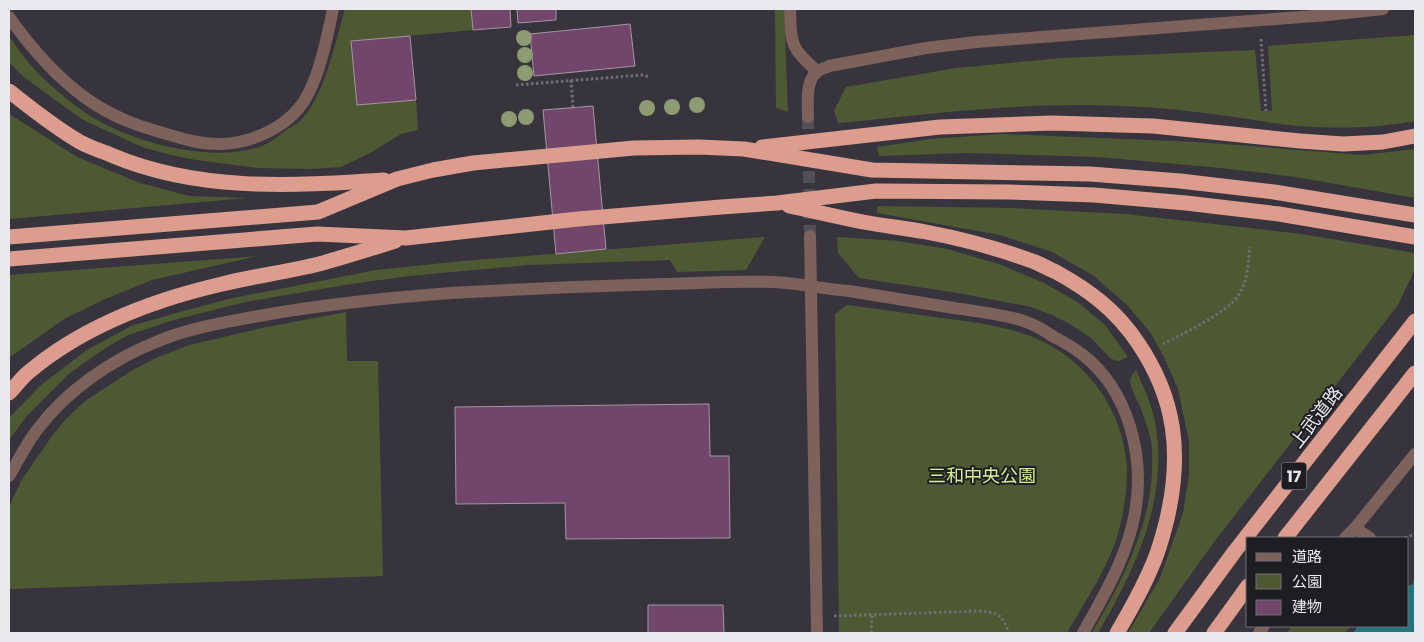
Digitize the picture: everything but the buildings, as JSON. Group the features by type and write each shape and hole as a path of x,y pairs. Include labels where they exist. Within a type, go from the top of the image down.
{"highway":[{"path":"9,91 42,117 81,143 127,162 164,173 204,180 246,184 314,185 398,179"},
{"path":"744,149 940,127 1052,123 1153,126 1344,144 1383,142 1415,136"},
{"path":"9,237 318,212 398,179 473,163 634,148 699,147 744,149 872,170 1090,174 1180,182 1274,192 1415,216"},
{"path":"9,259 317,234 406,238 578,219 778,204 876,191 1094,195 1279,214 1415,237"},
{"path":"778,204 864,223 928,232 990,247 1037,262 1094,295 1115,313 1131,332 1155,371 1164,394 1171,419 1175,466 1173,488 1160,546 1136,602 1117,633"},
{"path":"9,393 30,371 70,343 102,324 142,307 222,284 319,264 406,238"},
{"name":"上武道路","path":"1247,537 1415,321"},
{"name":"17","path":"1286,537 1415,373"},
{"name":"上武道路","path":"1175,633 1246,538"},
{"path":"1214,633 1246,589"}],"street":[{"path":"9,17 41,58 61,78 86,98 111,114 136,126 179,138 202,143 222,144 246,140 270,131 298,110 316,74 333,9"},
{"path":"790,9 794,48 817,71"},
{"path":"808,117 809,86 812,78 817,71 829,66 916,50 976,42 1383,9"},
{"path":"810,236 817,633"},
{"path":"9,476 35,431 68,396 94,376 156,341 224,322 313,306 403,296 558,287 770,282 849,291 972,310 1021,320 1040,328 1084,356 1108,382 1125,412 1133,439 1137,458 1137,496 1135,514 1122,559 1083,633"},
{"path":"1346,537 1415,454"},
{"path":"1355,528 1368,537"}],"path":[{"path":"1261,39 1266,111"},
{"path":"516,85 642,75 650,77"},
{"path":"571,80 573,108"},
{"path":"1163,344 1228,307 1238,296 1246,277 1250,247"},
{"path":"831,616 994,612 1002,618 1008,633"},
{"path":"871,633 872,615"}],"green space":[{"path":"345,9 471,9 473,30 352,41 357,105 416,100 418,130 401,134 372,152 341,167 313,169 257,168 196,160 142,147 83,120 25,78 9,62 9,36 44,79 80,109 97,120 140,139 164,146 212,153 235,152 264,145 303,118 311,107 324,80"},
{"path":"775,9 784,9 788,112 776,108"},
{"path":"1415,35 1415,121 1387,125 1342,128 1313,127 1175,110 1086,105 980,109 838,123 834,111 846,87 956,68 1062,58 1255,50 1261,111 1272,111 1268,46"},
{"path":"9,114 77,157 140,183 189,196 248,198 9,219"},
{"path":"1002,134 1197,142 1363,155 1415,149 1415,198 1296,177 1221,168 1097,157 966,153 879,156 877,147 930,139"},
{"path":"877,206 1013,208 1125,214 1302,234 1415,253 1415,269 1398,305 1214,542 1149,633 1128,633 1160,578 1183,513 1189,475 1189,441 1178,389 1165,359 1150,332 1127,305 1094,276 1052,252 1000,235 877,213"},
{"path":"765,237 746,270 677,272 670,260 529,265 409,276 351,284 245,302 174,320 128,335 70,373 26,417 9,440 9,418 41,385 87,350 131,326 187,310 233,298 376,270 463,261"},
{"path":"837,237 899,241 947,249 999,264 1044,283 1079,303 1105,325 1128,357 1119,361 1111,359 1091,338 1068,323 1031,307 958,293 859,278 838,253"},
{"path":"258,256 152,280 105,299 64,319 9,358 9,275"},
{"name":"三和中央公園","path":"847,305 975,323 1019,332 1050,345 1068,357 1098,387 1118,425 1124,446 1127,468 1125,496 1120,525 1110,555 1067,633 839,633 835,314"},
{"path":"346,312 347,361 378,361 383,576 9,589 9,507 21,481 52,436 85,401 131,371 156,358 189,345 262,328"},
{"path":"1136,370 1154,417 1158,446 1158,475 1154,502 1147,530 1125,583 1098,633 1092,633 1113,595 1131,556 1139,536 1150,495 1152,446 1140,406 1130,383 1131,377"},
{"path":"1291,627 1350,627 1345,633 1287,633"}],"water":[{"path":"1415,571 1415,633 1353,633 1357,627 1409,627 1409,586 1413,584"}],"tunnel":[{"path":"808,117 810,236"}]}
